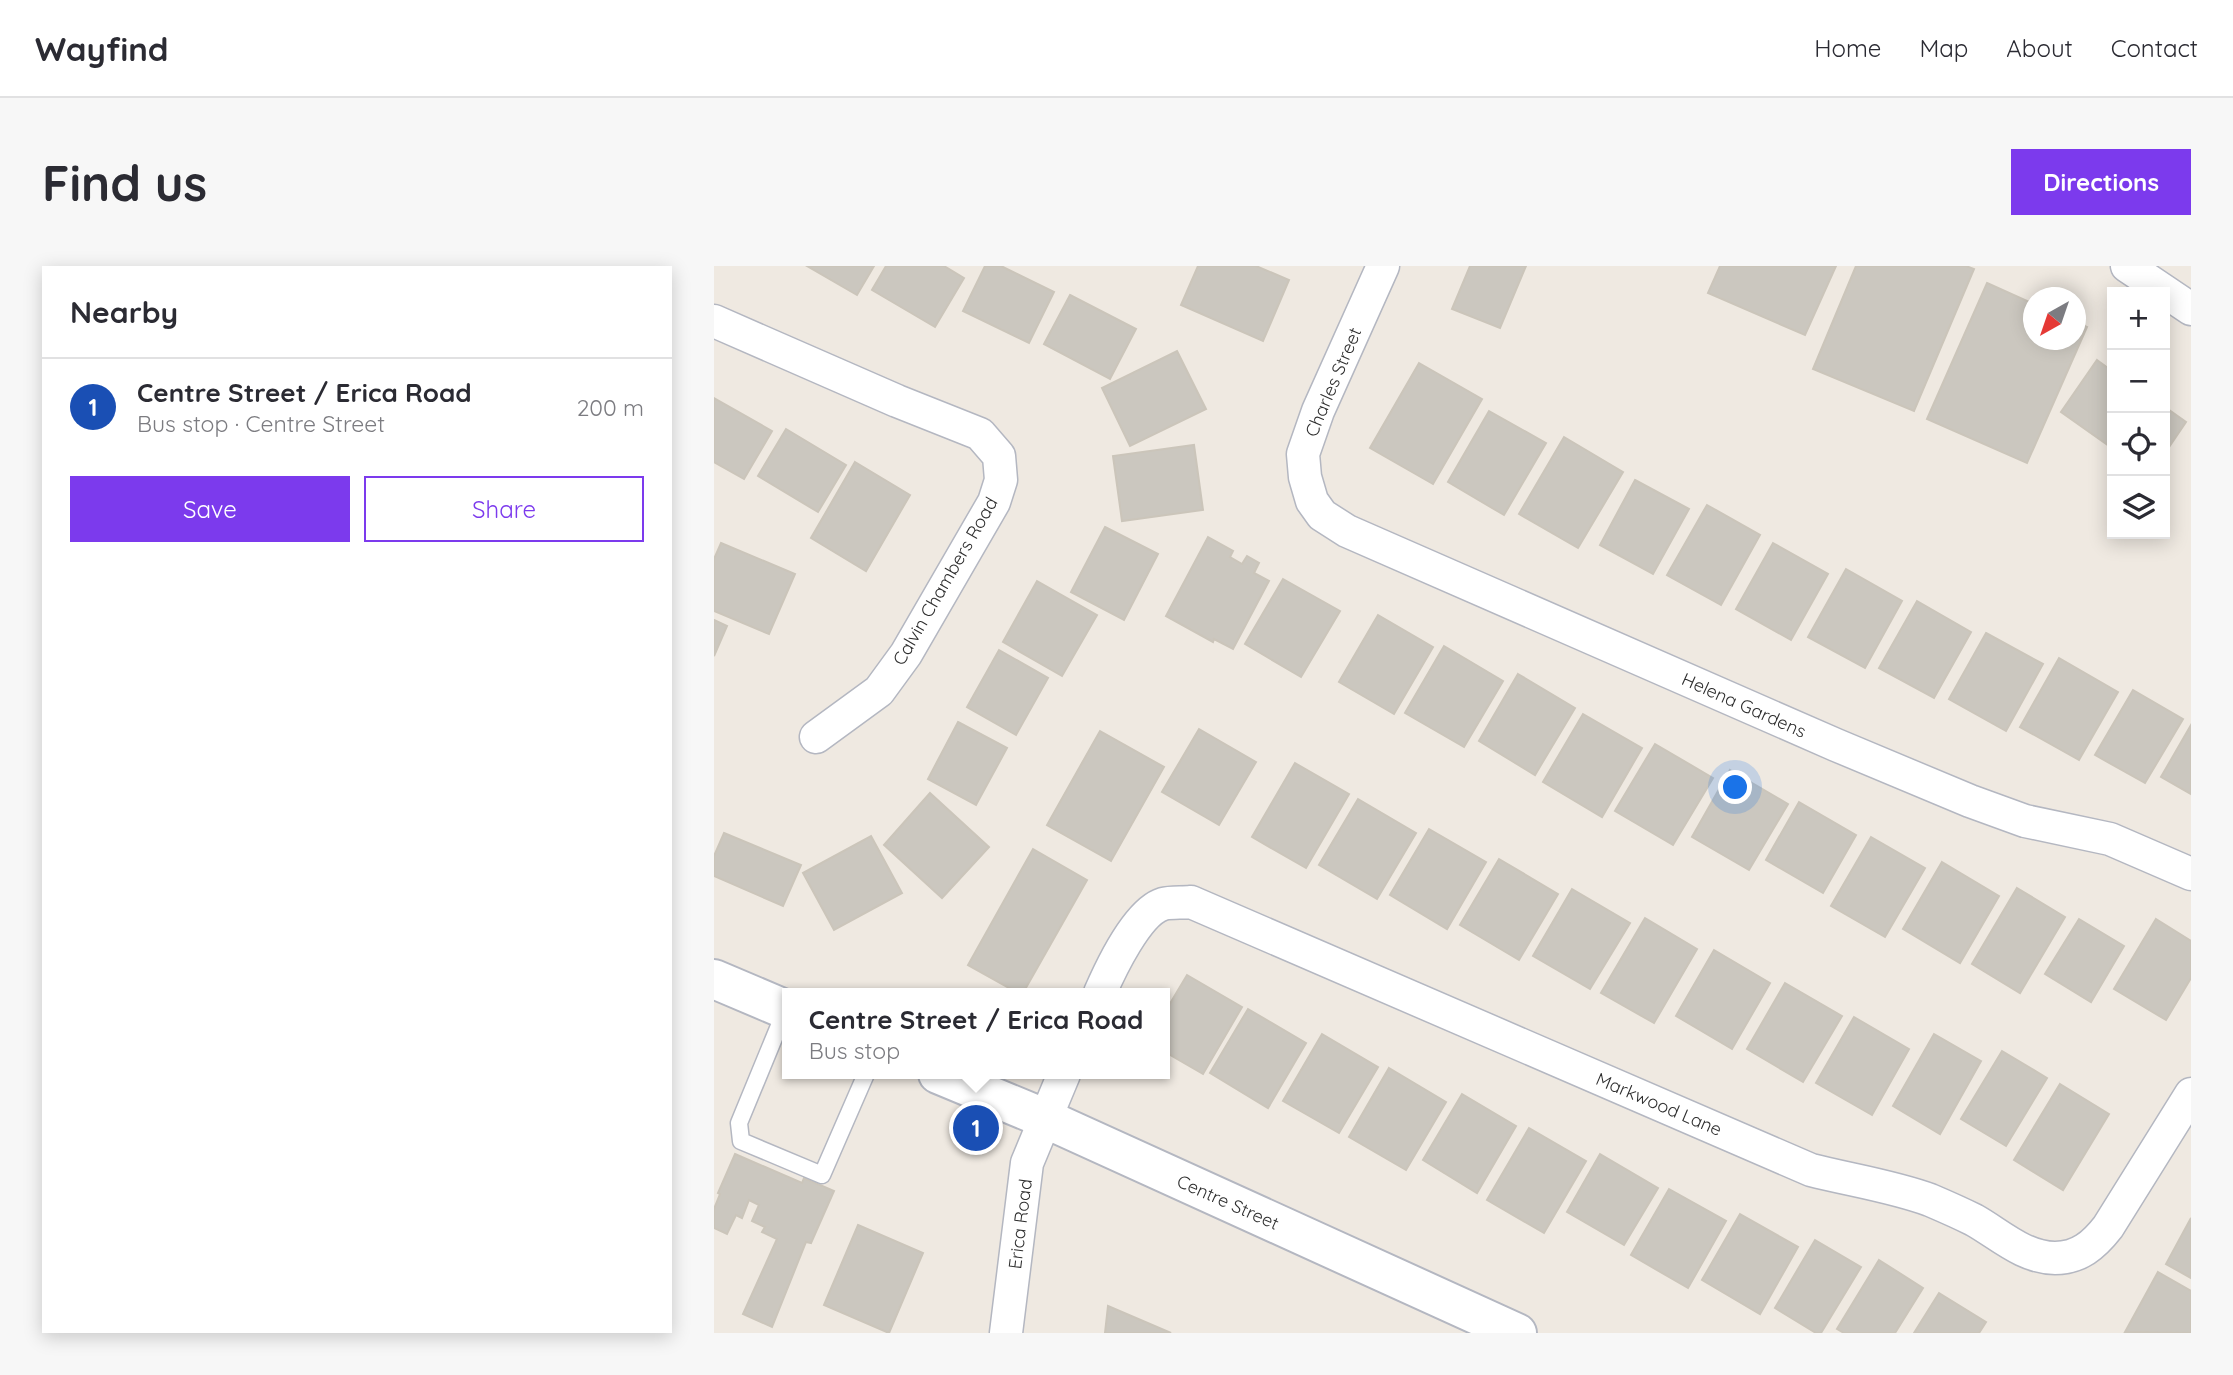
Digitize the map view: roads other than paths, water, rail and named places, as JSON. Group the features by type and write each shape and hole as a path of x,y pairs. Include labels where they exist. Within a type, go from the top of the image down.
{"main road":[{"path":"714,979 782,1007"},
{"name":"Centre Street","path":"951,1079 1044,1118 1517,1333"}],"street":[{"name":"Charles Street","path":"1312,501 1305,477 1303,454 1318,411 1383,266"},
{"path":"2127,266 2191,309"},
{"name":"Calvin Chambers Road","path":"714,321 980,434 999,456 1001,480 994,502 906,654 879,691 816,737"},
{"name":"Helena Gardens","path":"1312,501 1322,515 1347,531 1836,745 2003,813 2053,828 2110,839 2191,874"},
{"name":"Markwood Lane","path":"1102,988 1117,955 1139,924 1161,904 1191,902 1811,1170 1899,1190 1929,1200 1973,1220 2019,1248 2038,1256 2053,1258 2067,1258 2094,1244 2108,1227 2191,1094"},
{"path":"1044,1118 1062,1079"},
{"name":"Erica Road","path":"1006,1333 1027,1163 1044,1118"}],"lane":[{"path":"782,1019 739,1123 741,1141 822,1175 864,1079"}],"place":[{"name":"Centre Street / Erica Road","path":"976,1128"}]}
